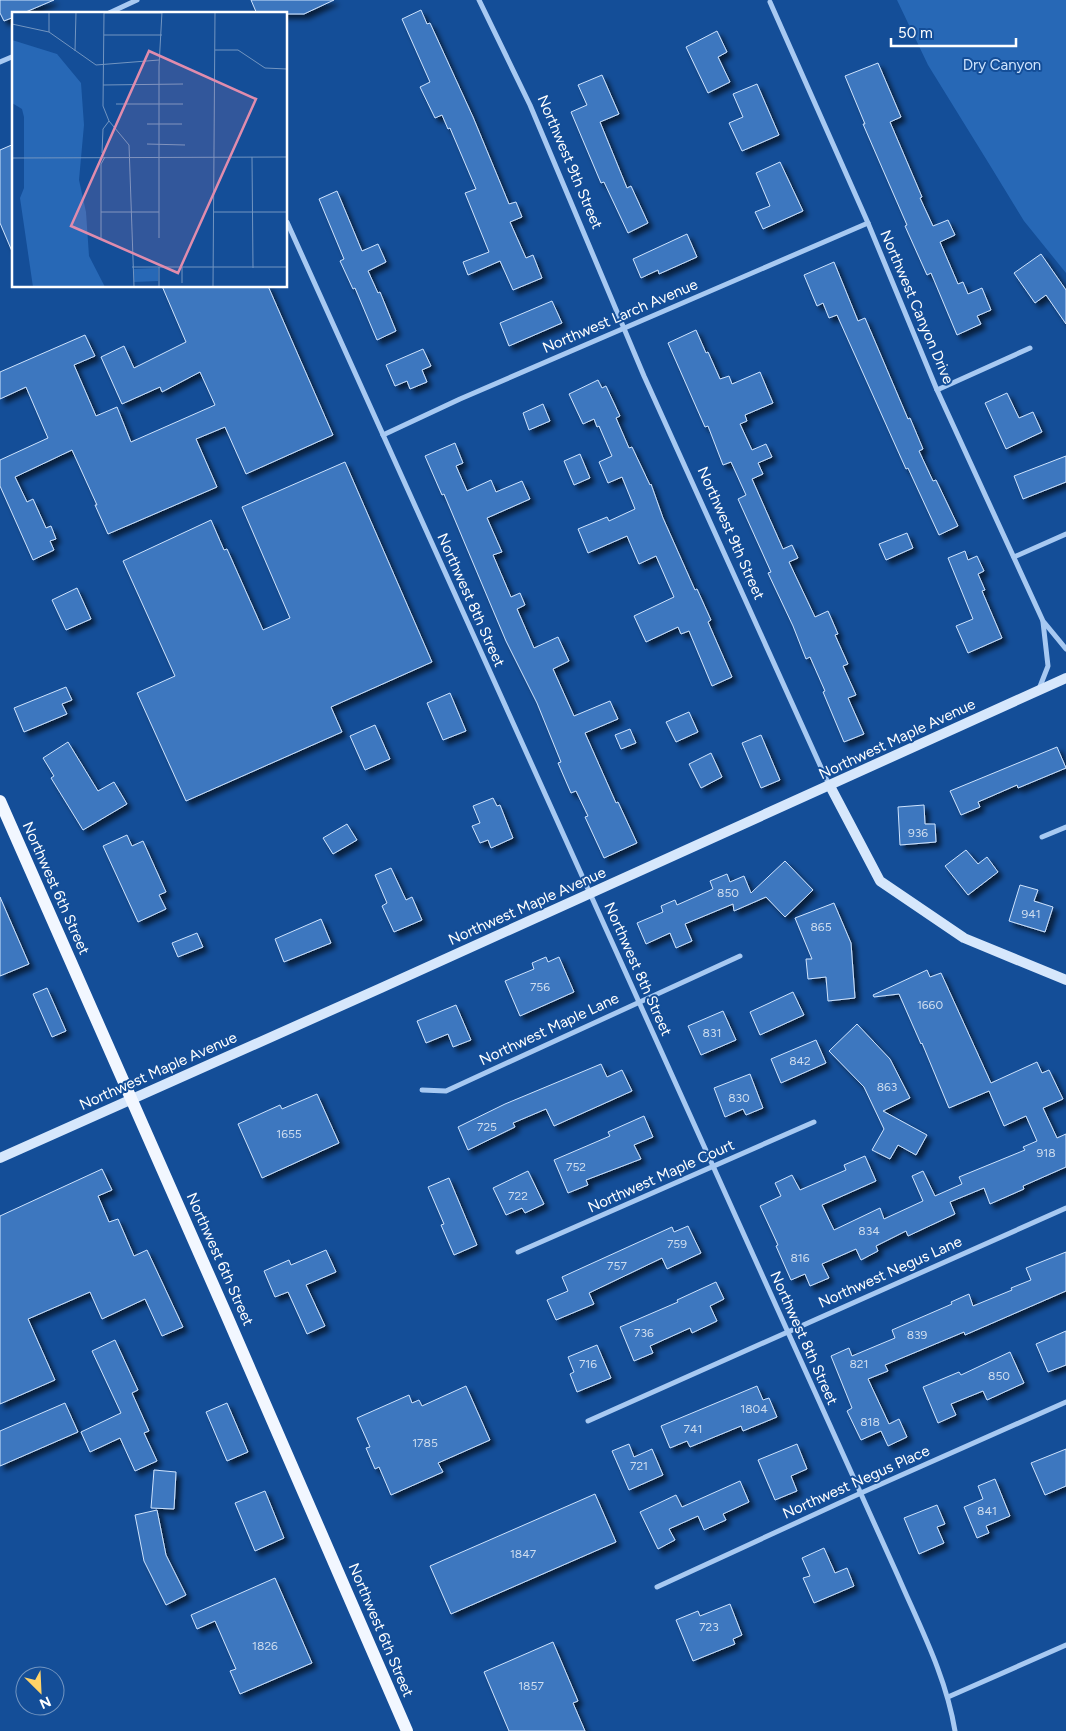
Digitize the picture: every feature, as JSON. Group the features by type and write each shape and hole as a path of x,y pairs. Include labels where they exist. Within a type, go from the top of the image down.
{"main road":[{"name":"Northwest Maple Avenue","path":"0,1158 830,786 1066,678"},
{"name":"Northwest 9th Street","path":"830,786 880,881 964,938 1066,980"},
{"name":"Northwest 6th Street","path":"0,801 132,1098 407,1731"}],"street":[{"path":"111,12 137,0"},
{"name":"Northwest 9th Street","path":"479,0 530,105 648,385 830,786"},
{"name":"Northwest Canyon Drive","path":"770,2 868,223 937,390 1043,622 1066,649"},
{"path":"0,62 12,57"},
{"name":"Northwest Larch Avenue","path":"383,435 460,399 868,223"},
{"name":"Northwest 8th Street","path":"288,224 861,1493 930,1649 948,1697 955,1731"},
{"path":"937,390 1030,348"},
{"path":"1014,557 1066,534"},
{"name":"Northwest Canyon Drive","path":"1038,691 1048,666 1043,622"},
{"path":"1042,837 1066,827"},
{"name":"Northwest Maple Lane","path":"422,1090 446,1091 740,956"},
{"name":"Northwest Maple Court","path":"518,1252 814,1122"},
{"name":"Northwest Negus Lane","path":"588,1421 1066,1208"},
{"name":"Northwest Negus Place","path":"657,1587 861,1493 1066,1402"},
{"path":"948,1697 1066,1644"}],"green space":[{"name":"Dry Canyon","path":"897,0 1066,0 1066,273 1024,221 928,65"}],"building":[{"path":"0,0 54,0 26,12 12,12 12,18 4,21 0,13"},
{"path":"251,0 334,0 304,14 256,12"},
{"path":"421,10 427,24 430,23 473,117 509,204 516,202 522,217 510,222 526,258 533,255 542,278 513,290 500,261 468,275 463,262 489,252 465,193 476,189 450,128 448,129 442,115 435,118 420,87 430,82 402,19"},
{"path":"717,31 727,52 718,57 730,82 708,93 686,47"},
{"path":"878,63 901,117 890,122 922,197 920,198 933,226 948,220 955,235 940,242 958,284 963,282 968,294 982,288 991,310 977,316 981,324 957,335 931,273 927,275 905,226 907,225 863,124 865,124 845,76"},
{"path":"602,75 619,114 600,122 627,188 631,186 648,223 628,233 604,182 601,183 571,112 587,105 578,85"},
{"path":"757,84 779,135 742,151 729,123 743,117 733,94"},
{"path":"12,145 12,251 0,223 0,150"},
{"path":"780,162 803,211 763,229 755,212 770,206 756,173"},
{"path":"337,191 362,251 378,244 386,262 368,271 378,293 380,292 396,331 377,340 355,288 353,289 340,261 344,259 319,199"},
{"path":"687,234 697,257 659,274 658,270 641,278 633,259"},
{"path":"1041,254 1066,290 1066,324 1046,295 1035,303 1014,273"},
{"path":"834,262 858,321 865,318 908,419 910,418 923,449 919,451 933,481 936,480 958,526 939,535 908,468 906,469 837,315 829,318 823,303 817,306 804,275"},
{"path":"163,288 269,288 333,435 246,474 225,427 196,439 217,487 108,534 72,450 15,477 27,502 33,499 46,528 51,526 56,539 50,541 54,550 33,560 0,486 0,460 48,438 26,387 0,399 0,372 85,335 95,356 74,365 96,416 117,407 131,442 215,405 200,372 162,392 160,387 122,404 101,357 124,346 134,368 186,342"},
{"path":"552,301 562,323 509,346 500,323"},
{"path":"696,330 720,379 729,376 732,384 760,372 773,403 745,415 747,421 740,424 752,450 766,444 772,457 758,463 763,474 752,479 783,549 792,545 798,558 789,562 815,617 828,611 838,634 835,635 848,664 843,666 856,695 848,698 864,734 844,742 823,692 825,691 810,657 806,659 768,573 771,572 738,499 746,495 731,462 723,465 708,426 705,427 668,343"},
{"path":"423,349 431,366 422,370 427,382 410,389 407,381 395,386 386,365"},
{"path":"598,380 602,388 606,386 620,416 616,418 629,448 632,447 651,484 663,518 695,590 697,589 711,620 708,622 732,677 712,686 689,631 681,634 678,627 646,642 634,616 674,597 656,556 639,564 627,536 588,553 578,529 607,517 609,521 635,509 622,477 608,483 599,462 612,456 599,426 597,427 594,419 583,424 569,394"},
{"path":"1007,393 1019,418 1033,412 1042,432 1006,449 985,403"},
{"path":"543,404 550,421 529,430 523,413"},
{"path":"455,443 463,463 456,466 467,491 491,480 496,492 522,481 530,499 487,518 502,552 493,555 511,597 520,593 525,605 517,609 534,648 558,637 569,661 553,669 574,716 610,701 618,719 585,733 616,803 618,802 637,843 604,858 585,817 588,816 576,791 571,793 558,763 561,762 537,703 506,641 444,494 442,495 425,456"},
{"path":"580,454 590,478 574,485 564,461"},
{"path":"1066,456 1066,482 1023,499 1014,476"},
{"path":"345,462 432,662 331,707 342,732 186,801 137,693 175,676 123,561 211,520 224,550 227,549 263,630 290,618 242,507"},
{"path":"907,533 913,548 886,560 879,544"},
{"path":"965,551 968,560 977,556 984,571 978,574 985,590 982,591 1002,638 968,653 956,626 973,619 948,558"},
{"path":"77,588 91,619 66,630 52,600"},
{"path":"66,687 72,700 62,704 67,714 24,732 14,708"},
{"path":"450,693 466,731 443,740 427,703"},
{"path":"689,712 698,732 676,742 666,722"},
{"path":"375,725 390,759 365,770 350,736"},
{"path":"630,729 636,743 621,749 615,735"},
{"path":"761,735 780,780 761,788 742,743"},
{"path":"68,742 98,791 114,782 127,804 83,830 51,778 54,776 43,758"},
{"path":"1057,747 1066,768 1018,788 1017,785 978,802 980,807 961,815 950,791"},
{"path":"711,753 722,777 701,788 689,764"},
{"path":"493,798 497,806 500,805 513,838 491,848 488,840 480,843 472,826 480,823 473,806"},
{"path":"924,805 925,824 935,824 936,842 900,845 898,807"},
{"path":"347,824 357,840 333,854 323,838"},
{"path":"127,835 132,846 143,841 166,892 159,895 166,909 138,922 103,846"},
{"path":"966,850 978,864 987,857 998,872 968,895 945,866"},
{"path":"785,861 813,890 785,917 766,897 734,911 733,904 685,924 692,941 676,948 670,933 646,944 637,923 663,912 661,906 675,900 677,905 713,889 710,881 727,874 730,882 744,876 751,893"},
{"path":"391,868 406,900 412,897 422,920 394,932 382,906 387,903 375,875"},
{"path":"1020,885 1038,890 1034,901 1053,907 1045,932 1009,921"},
{"path":"0,897 29,964 0,976"},
{"path":"834,903 851,943 855,998 828,1001 826,977 808,979 806,959 812,959 795,918"},
{"path":"321,919 331,943 284,962 275,939"},
{"path":"197,933 203,947 178,957 172,943"},
{"path":"546,957 548,962 559,957 574,992 520,1016 505,981 534,969 532,963"},
{"path":"927,970 930,977 941,973 991,1083 1037,1062 1042,1073 1049,1070 1063,1099 1043,1108 1057,1138 1066,1134 1066,1167 1023,1186 1024,1189 990,1204 984,1188 950,1202 955,1214 908,1236 906,1231 876,1246 878,1251 861,1260 856,1249 822,1264 829,1278 810,1286 805,1274 791,1280 776,1246 778,1245 760,1206 781,1196 775,1183 792,1175 800,1190 846,1170 844,1165 865,1156 876,1181 822,1205 834,1230 880,1208 884,1219 923,1201 912,1176 923,1171 935,1196 962,1184 959,1177 1025,1150 1023,1147 1037,1141 1026,1116 1004,1126 989,1091 949,1108 899,994 874,997 873,995"},
{"path":"47,988 66,1031 52,1037 33,994"},
{"path":"793,992 804,1015 760,1035 750,1012"},
{"path":"456,1005 471,1040 453,1047 448,1034 426,1043 417,1021"},
{"path":"723,1011 736,1040 701,1055 688,1026"},
{"path":"857,1024 890,1059 910,1098 883,1111 927,1135 916,1155 898,1145 890,1159 872,1150 884,1129 864,1087 829,1051"},
{"path":"816,1040 826,1063 781,1083 771,1059"},
{"path":"601,1064 607,1077 622,1070 632,1091 554,1126 546,1109 513,1123 515,1127 468,1150 458,1127 505,1104"},
{"path":"750,1074 763,1108 746,1115 743,1109 725,1117 714,1088"},
{"path":"317,1094 339,1143 262,1178 238,1124 280,1105 282,1109"},
{"path":"644,1116 653,1137 634,1145 641,1159 586,1180 588,1185 568,1193 554,1160 610,1136 608,1132"},
{"path":"102,1169 112,1190 98,1196 109,1222 118,1219 134,1256 147,1250 183,1327 162,1336 145,1299 102,1319 90,1292 28,1319 55,1380 0,1404 0,1216"},
{"path":"528,1171 544,1204 525,1213 522,1208 506,1215 493,1188"},
{"path":"449,1178 477,1245 454,1255 441,1225 444,1224 428,1187"},
{"path":"688,1226 701,1253 667,1269 662,1258 589,1293 594,1304 556,1320 547,1300 568,1291 562,1277 672,1227 674,1232"},
{"path":"326,1250 336,1272 306,1285 325,1326 307,1334 288,1292 275,1297 264,1271 289,1260 291,1265"},
{"path":"1066,1252 1066,1291 965,1335 964,1332 885,1365 888,1371 868,1379 889,1424 899,1419 907,1437 888,1446 881,1431 861,1440 847,1411 852,1408 831,1356 849,1348 852,1356 895,1338 892,1330 952,1304 951,1302 969,1294 973,1306 1012,1290 1011,1288 1031,1280 1026,1268"},
{"path":"716,1282 724,1299 710,1306 717,1321 692,1333 690,1328 650,1346 653,1353 634,1361 620,1327 678,1302 677,1300"},
{"path":"1066,1331 1066,1365 1048,1372 1036,1344"},
{"path":"115,1340 138,1390 132,1393 149,1431 144,1433 157,1461 135,1471 120,1438 90,1452 81,1432 121,1413 92,1351"},
{"path":"597,1345 611,1378 577,1392 570,1374 574,1372 568,1357"},
{"path":"1010,1352 1024,1383 987,1400 983,1391 951,1404 956,1415 938,1423 923,1387 959,1372 961,1375"},
{"path":"466,1386 490,1440 438,1463 443,1472 391,1495 379,1467 375,1469 366,1448 370,1447 357,1418 409,1395 412,1403 419,1400 422,1406"},
{"path":"757,1386 763,1400 769,1398 777,1417 743,1431 741,1426 690,1447 687,1441 670,1448 661,1426"},
{"path":"65,1403 78,1432 0,1466 0,1431"},
{"path":"227,1403 248,1452 227,1461 206,1412"},
{"path":"629,1444 634,1457 652,1449 663,1475 629,1490 612,1451"},
{"path":"797,1444 807,1469 791,1476 797,1491 775,1500 758,1460"},
{"path":"1066,1449 1066,1486 1045,1495 1031,1463"},
{"path":"154,1470 176,1472 174,1509 151,1508"},
{"path":"995,1479 1010,1516 986,1526 989,1533 977,1538 964,1507 983,1499 978,1486"},
{"path":"740,1481 749,1502 723,1514 726,1520 704,1530 698,1516 669,1529 675,1540 658,1549 640,1512 676,1495 682,1507"},
{"path":"265,1491 284,1538 255,1551 235,1503"},
{"path":"595,1494 616,1542 451,1614 430,1566"},
{"path":"937,1505 945,1524 937,1527 944,1543 919,1554 904,1518"},
{"path":"157,1510 166,1555 186,1595 166,1605 144,1561 135,1515"},
{"path":"824,1548 835,1573 847,1568 854,1586 814,1603 803,1578 810,1576 802,1558"},
{"path":"275,1578 312,1663 240,1694 230,1671 236,1669 215,1621 197,1629 191,1615"},
{"path":"730,1604 742,1635 733,1639 735,1644 693,1661 676,1620 698,1611 700,1616"},
{"path":"553,1642 578,1701 573,1703 585,1731 509,1731 484,1672"}]}
